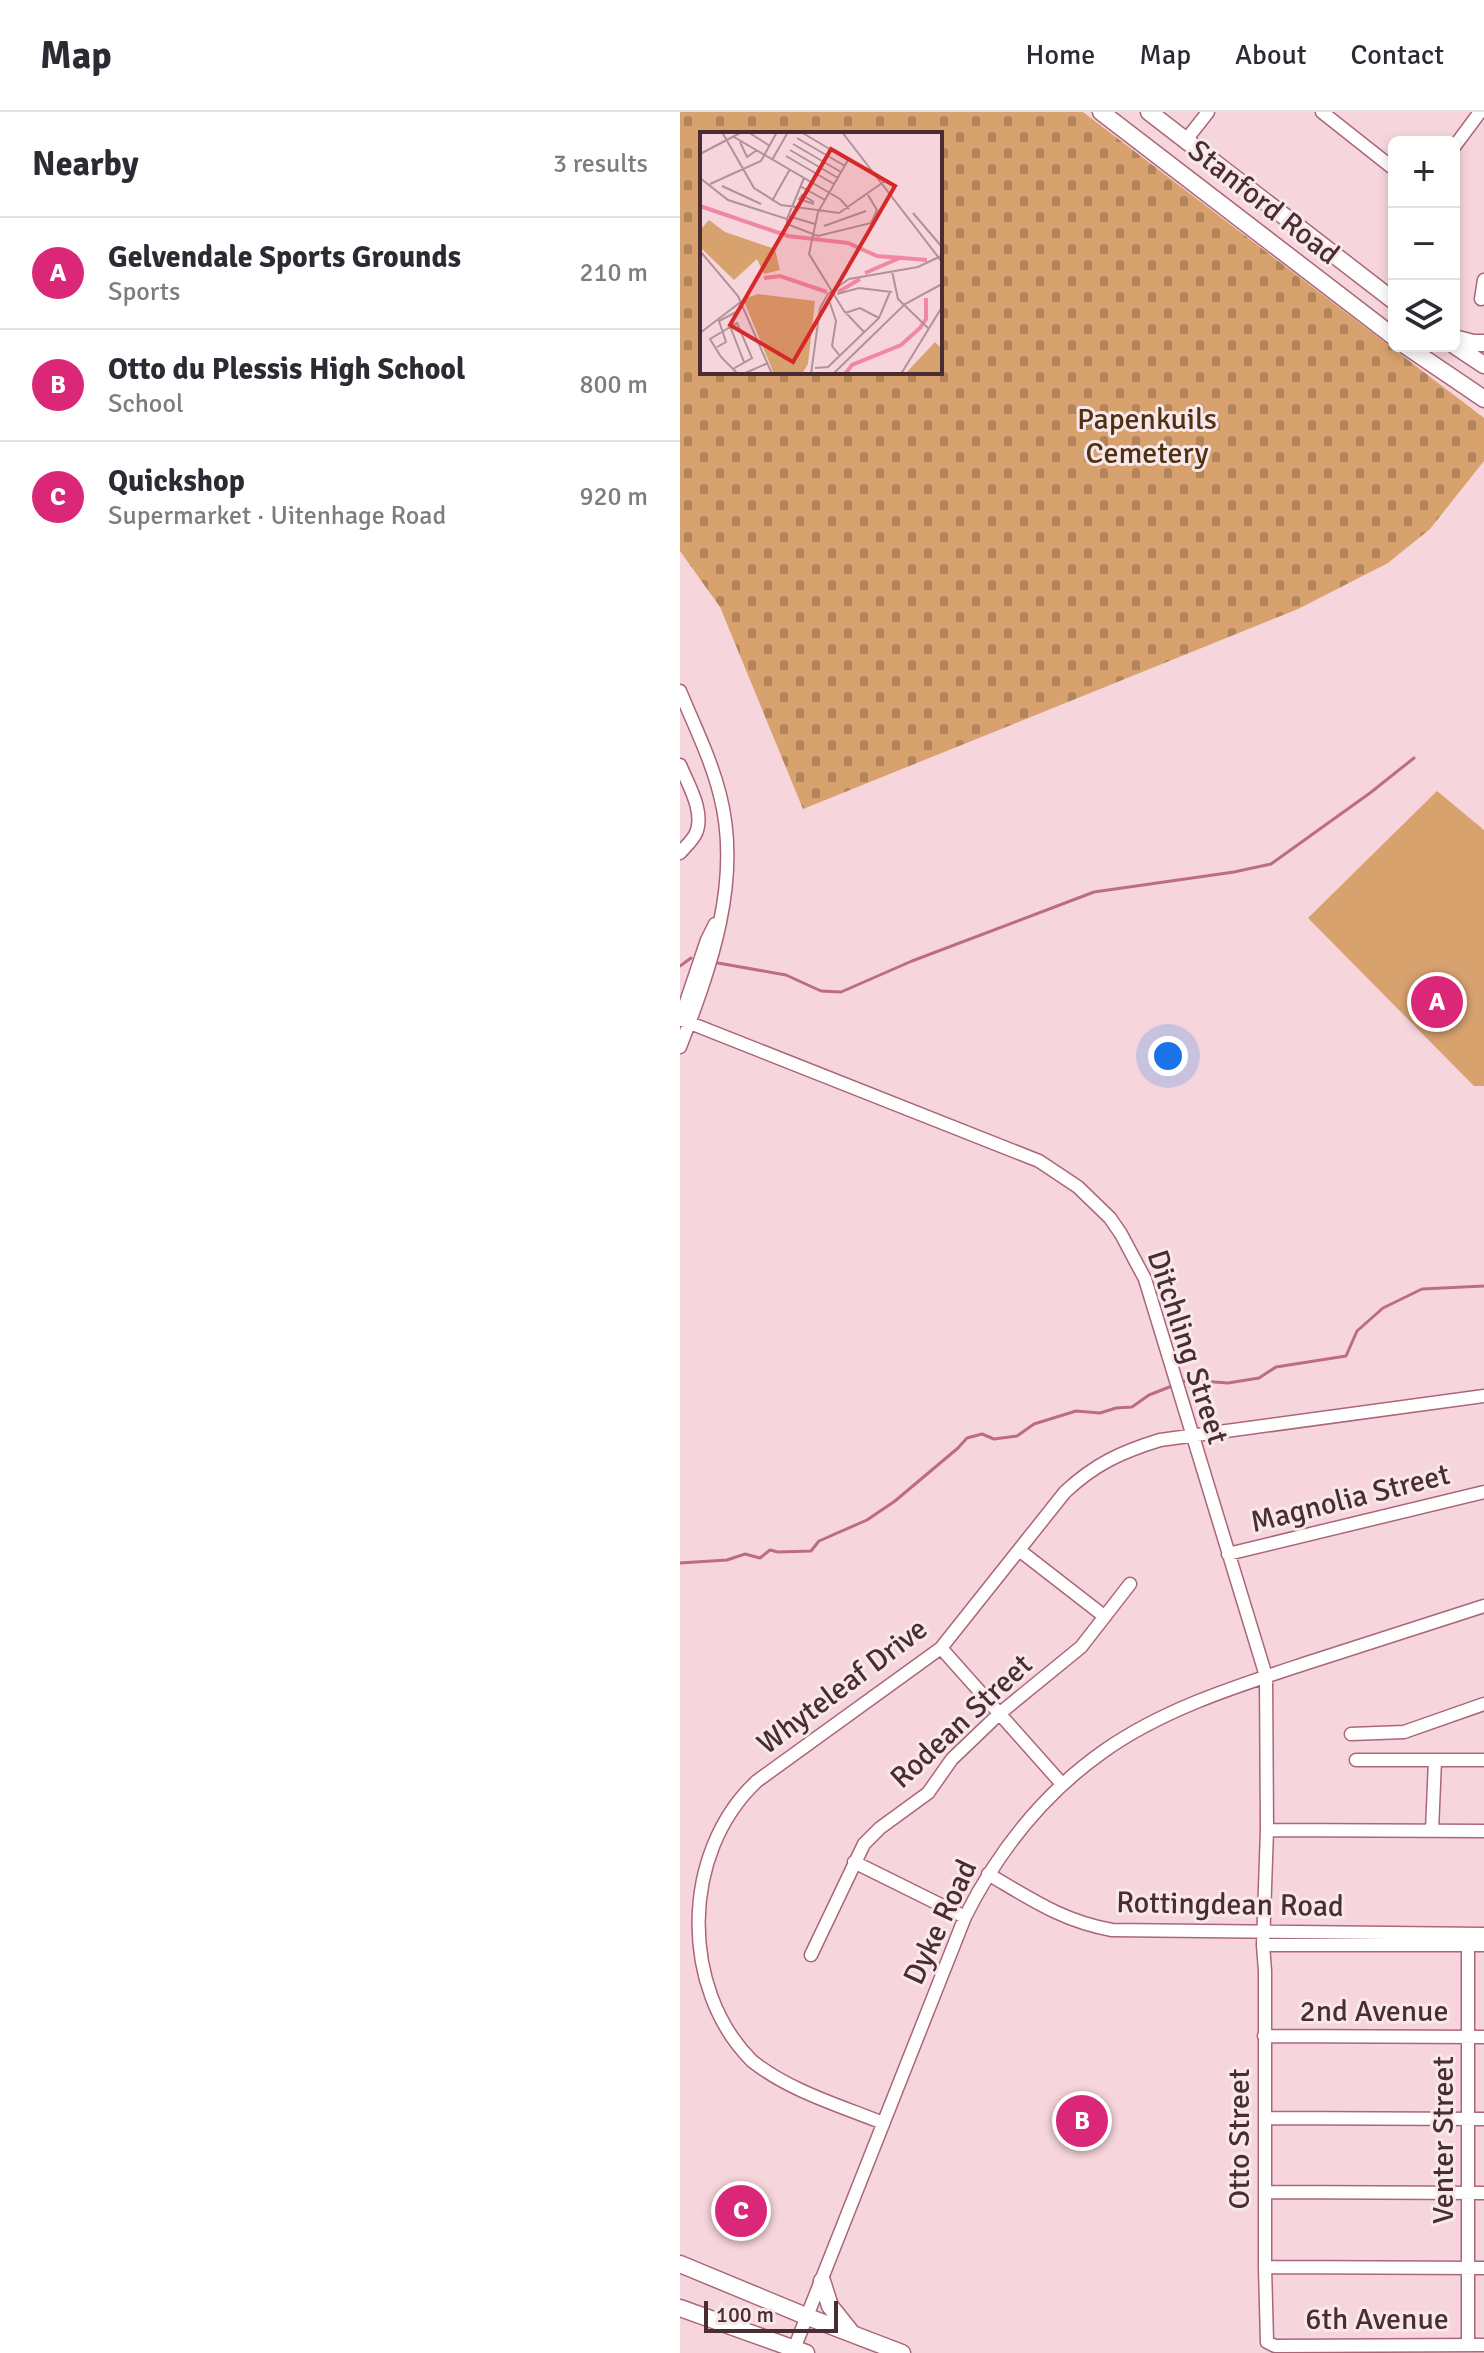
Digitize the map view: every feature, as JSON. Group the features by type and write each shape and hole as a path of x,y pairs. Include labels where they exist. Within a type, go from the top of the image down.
{"main road":[{"name":"Stanford Road","path":"1101,112 1388,332"},
{"name":"Stanford Road","path":"1149,112 1388,296"},
{"path":"1460,340 1484,343"},
{"path":"1460,349 1484,365"},
{"path":"1415,352 1484,399"},
{"path":"680,2264 902,2353"},
{"path":"822,2281 830,2306 853,2334"},
{"path":"680,2308 800,2351"}],"street":[{"path":"1186,140 1208,112"},
{"path":"1322,112 1388,164"},
{"path":"1460,139 1480,112"},
{"path":"1481,299 1484,280"},
{"path":"680,691 715,777 728,840 728,868 719,918 707,940 682,1020 680,1047"},
{"path":"680,765 697,806 698,822 694,836 680,853"},
{"name":"Ditchling Street","path":"682,1020 1039,1161 1078,1187 1110,1218 1135,1258 1152,1300 1266,1676 1267,1830"},
{"name":"Whyteleaf Drive","path":"883,2123 782,2082 750,2061 725,2035 702,2002 688,1951 687,1909 694,1874 708,1839 727,1811 743,1793 941,1648 1065,1492 1095,1468 1128,1450 1160,1440 1484,1396"},
{"name":"Magnolia Street","path":"1228,1554 1484,1492"},
{"path":"1019,1550 1104,1616"},
{"name":"Rodean Street","path":"811,1955 854,1862 872,1835 928,1793 958,1752 1081,1647 1130,1584"},
{"name":"Dyke Road","path":"800,2351 808,2317 965,1917 988,1874 1018,1831 1062,1784 1113,1745 1158,1719 1266,1676 1484,1606"},
{"path":"941,1648 1062,1784"},
{"path":"1351,1734 1404,1732 1484,1704"},
{"path":"1403,1760 1404,1732"},
{"path":"1356,1760 1484,1760"},
{"path":"1432,1831 1435,1760"},
{"path":"1267,1830 1484,1831"},
{"name":"Otto Street","path":"1267,1830 1263,1945 1265,2267 1266,2336 1271,2346"},
{"path":"854,1862 965,1917"},
{"name":"Rottingdean Road","path":"988,1874 1059,1915 1090,1926 1126,1931 1264,1931 1469,1940 1484,1934"},
{"path":"1263,1945 1469,1940 1484,1945"},
{"name":"Venter Street","path":"1468,2345 1469,1940"},
{"name":"2nd Avenue","path":"1264,2036 1484,2037"},
{"path":"1266,2118 1484,2119"},
{"path":"1265,2192 1484,2193"},
{"path":"1265,2267 1484,2268"},
{"name":"6th Avenue","path":"1271,2346 1484,2345"}],"green space":[{"name":"Papenkuils Cemetery","path":"680,112 1083,112 1388,345 1388,352 1398,352 1484,418 1484,461 1430,529 1388,563 1298,609 803,809 720,607 680,551"},
{"path":"1437,791 1484,830 1484,1086 1474,1086 1308,918"}],"waterway":[{"path":"718,963 786,975 821,991 841,992 912,961 1094,892 1271,864 1414,758"},
{"path":"680,966 691,958"},
{"path":"1179,1383 1187,1380 1228,1383 1259,1378 1276,1367 1346,1356 1357,1331 1383,1308 1422,1289 1484,1286"},
{"path":"680,1563 727,1560 745,1554 760,1558 770,1550 811,1551 819,1541 867,1520 895,1501 967,1438 982,1434 994,1439 1017,1436 1034,1424 1076,1411 1100,1413 1132,1407 1149,1395 1172,1386"}],"place":[{"name":"Gelvendale Sports Grounds","path":"1437,1002"},
{"name":"Otto du Plessis High School","path":"1082,2121"},
{"name":"Quickshop","path":"741,2211"}]}
